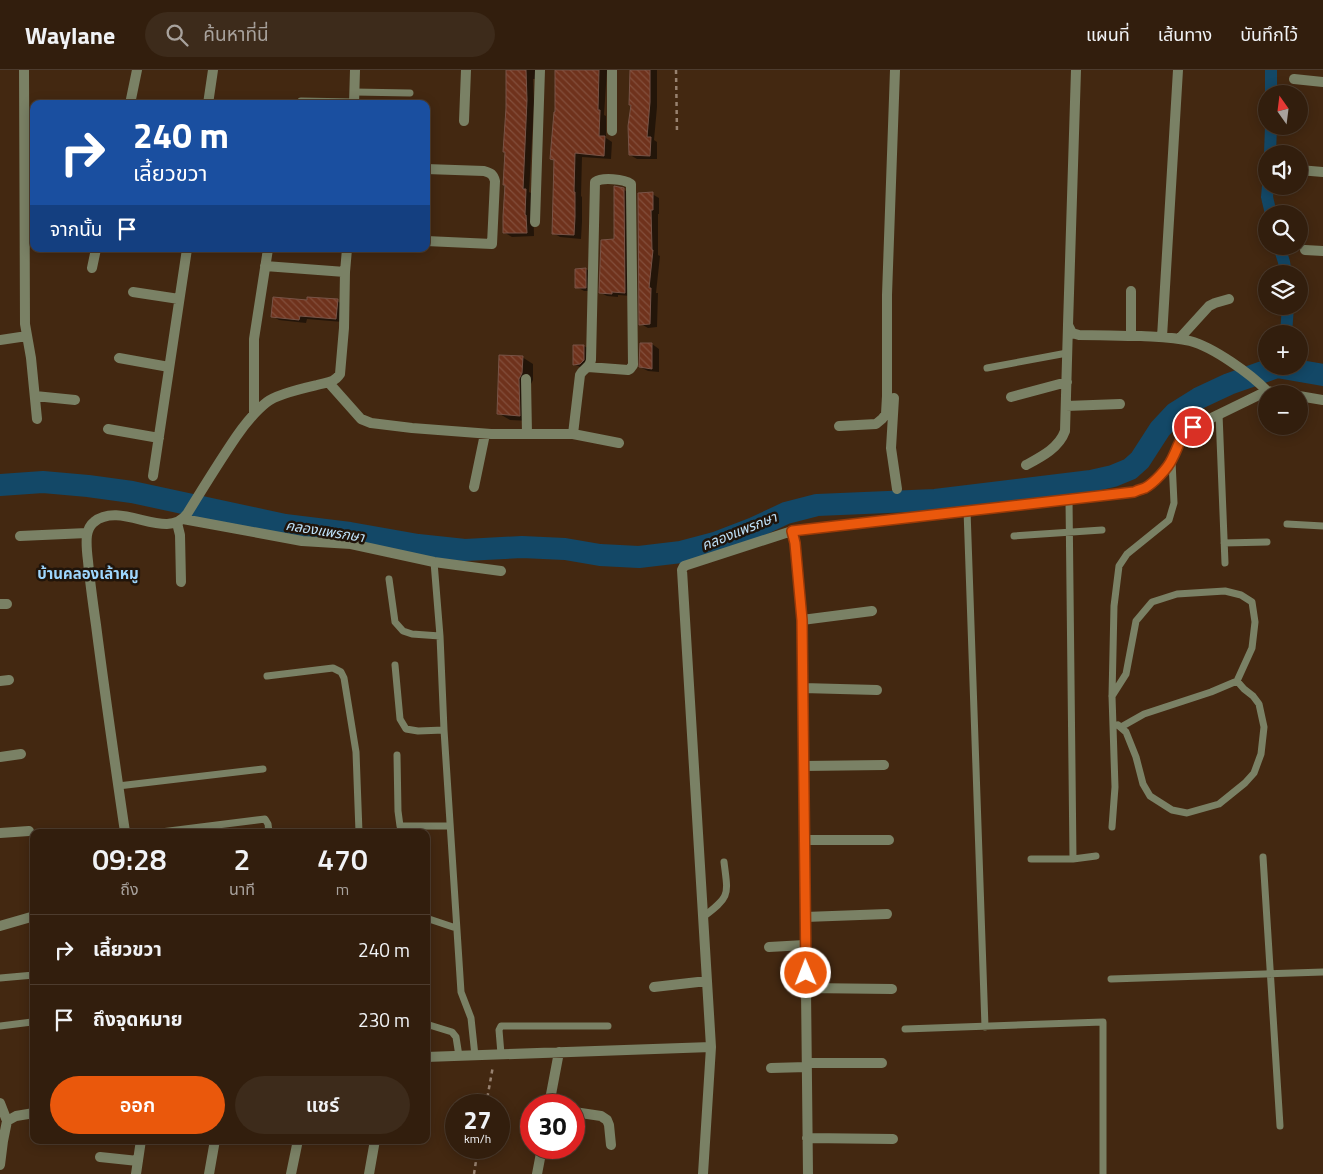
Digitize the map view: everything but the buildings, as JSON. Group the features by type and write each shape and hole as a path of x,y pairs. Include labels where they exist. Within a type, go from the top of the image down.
{"street":[{"path":"24,70 25,324 31,358 37,419"},
{"path":"131,100 137,70"},
{"path":"209,100 213,70"},
{"path":"354,99 355,70"},
{"path":"464,121 466,70"},
{"path":"535,222 540,70"},
{"path":"612,70 612,131"},
{"path":"839,426 876,424 886,414 887,295 895,70"},
{"path":"1026,465 1050,451 1063,437 1065,431 1076,70"},
{"path":"1162,337 1178,70"},
{"path":"1294,79 1323,82"},
{"path":"430,169 484,171 491,173 495,181 492,244 430,241"},
{"path":"1308,171 1323,172"},
{"path":"573,434 580,375 590,364 592,350 594,182 599,179 627,181 631,184 632,190 633,365 628,370 588,367"},
{"path":"1308,250 1323,251"},
{"path":"92,268 95,252"},
{"path":"153,476 187,252"},
{"path":"254,414 254,345 267,252"},
{"path":"181,582 180,535 182,519 197,499 228,448 254,414 268,401 319,384 329,383 337,379 340,374 347,252"},
{"path":"265,266 345,272"},
{"path":"1131,291 1131,336"},
{"path":"133,292 179,299"},
{"path":"1179,339 1208,306 1229,299"},
{"path":"1068,325 1072,333 1079,335 1162,337 1190,341 1201,345 1232,363 1261,385"},
{"path":"0,340 27,336"},
{"path":"119,358 169,367"},
{"path":"887,376 894,391 891,448 897,489"},
{"path":"526,379 527,434"},
{"path":"1011,397 1067,382"},
{"path":"329,383 361,419 371,423 485,434 573,434 619,443"},
{"path":"703,1174 711,1047 682,570 684,566 792,531 1134,492 1154,482 1172,461 1178,443 1184,434 1193,427 1258,395"},
{"path":"34,396 75,400"},
{"path":"1308,398 1323,400"},
{"path":"1066,406 1120,404"},
{"path":"108,428 159,438"},
{"path":"474,487 485,434"},
{"path":"125,829 86,545 87,533 94,522 107,516 115,515 161,524 182,519 302,541 351,544 434,562 501,571"},
{"path":"792,531 795,543 802,620 808,1174"},
{"path":"20,536 87,533"},
{"path":"802,620 872,610"},
{"path":"803,688 877,690"},
{"path":"0,757 21,754"},
{"path":"804,766 884,765"},
{"path":"0,833 29,831"},
{"path":"804,840 890,840"},
{"path":"805,916 887,914"},
{"path":"0,926 30,917"},
{"path":"769,947 805,945"},
{"path":"654,987 707,981"},
{"path":"806,988 892,989"},
{"path":"430,1057 711,1047"},
{"path":"551,1094 559,1052"},
{"path":"771,1068 882,1063"},
{"path":"0,1103 4,1127 0,1165"},
{"path":"4,1127 16,1116 30,1114"},
{"path":"585,1114 601,1116 607,1120 611,1144"},
{"path":"807,1138 893,1139"},
{"path":"136,1174 140,1144"},
{"path":"209,1174 214,1144"},
{"path":"291,1174 297,1144"},
{"path":"369,1174 374,1144"},
{"path":"100,1157 138,1161"},
{"path":"537,1174 540,1159"}],"lane":[{"path":"328,100 410,93"},
{"path":"987,368 1067,353"},
{"path":"1220,414 1225,563"},
{"path":"1112,827 1115,787 1112,696 1114,606 1119,566 1127,554 1169,520 1174,503 1172,461"},
{"path":"1068,499 1073,859"},
{"path":"967,510 985,1027"},
{"path":"1287,524 1323,526"},
{"path":"1014,536 1102,530"},
{"path":"1224,543 1266,542"},
{"path":"434,562 440,636 460,992 471,1018 475,1056"},
{"path":"389,579 395,622 403,631 412,634 440,636"},
{"path":"1112,696 1126,674 1136,621 1152,602 1177,594 1225,591 1241,594 1252,602 1255,622 1252,648 1237,681 1144,714 1121,728"},
{"path":"395,665 400,719 406,730 444,730"},
{"path":"267,676 333,668 341,672 344,678 356,752 358,829"},
{"path":"1113,721 1126,732 1136,757 1143,784 1150,796 1172,810 1187,813 1219,804 1245,783 1254,773 1261,754 1264,727 1259,704 1254,696 1237,681"},
{"path":"398,755 398,812 400,829 450,826"},
{"path":"118,786 263,770"},
{"path":"185,829 265,819 269,829"},
{"path":"1031,859 1073,859 1096,856"},
{"path":"1263,857 1280,1126"},
{"path":"703,917 725,898 727,892 724,862"},
{"path":"430,919 456,928"},
{"path":"1111,979 1323,972"},
{"path":"0,978 30,975"},
{"path":"0,1026 30,1022"},
{"path":"905,1029 1103,1022 1103,1174"},
{"path":"430,1025 452,1032 456,1038 459,1056"},
{"path":"498,1054 499,1030 501,1026 608,1026"}],"path":[{"path":"676,70 676,133"},
{"path":"489,1094 498,1054"},
{"path":"474,1174 476,1159"}],"waterway":[{"path":"1271,70 1271,85"},
{"path":"1270,145 1271,135"},
{"path":"1267,195 1269,205"},
{"path":"1282,255 1284,265"},
{"path":"1287,315 1287,325"},
{"name":"คลองแพรกษา","path":"0,485 43,482 132,492 285,525 350,533 418,545 465,550 522,547 565,549 600,555 639,557 681,552 715,543 786,513 817,505 935,500 1091,481 1113,476 1130,469 1140,460 1160,429 1175,413 1199,398 1229,384 1277,367 1323,375"}],"district":[{"name":"บ้านคลองเล้าหมู","path":"88,574"}],"route":[{"path":"806,973 802,620 795,543 792,531 1134,492 1154,482 1172,461 1178,443 1184,434 1193,427"}]}
